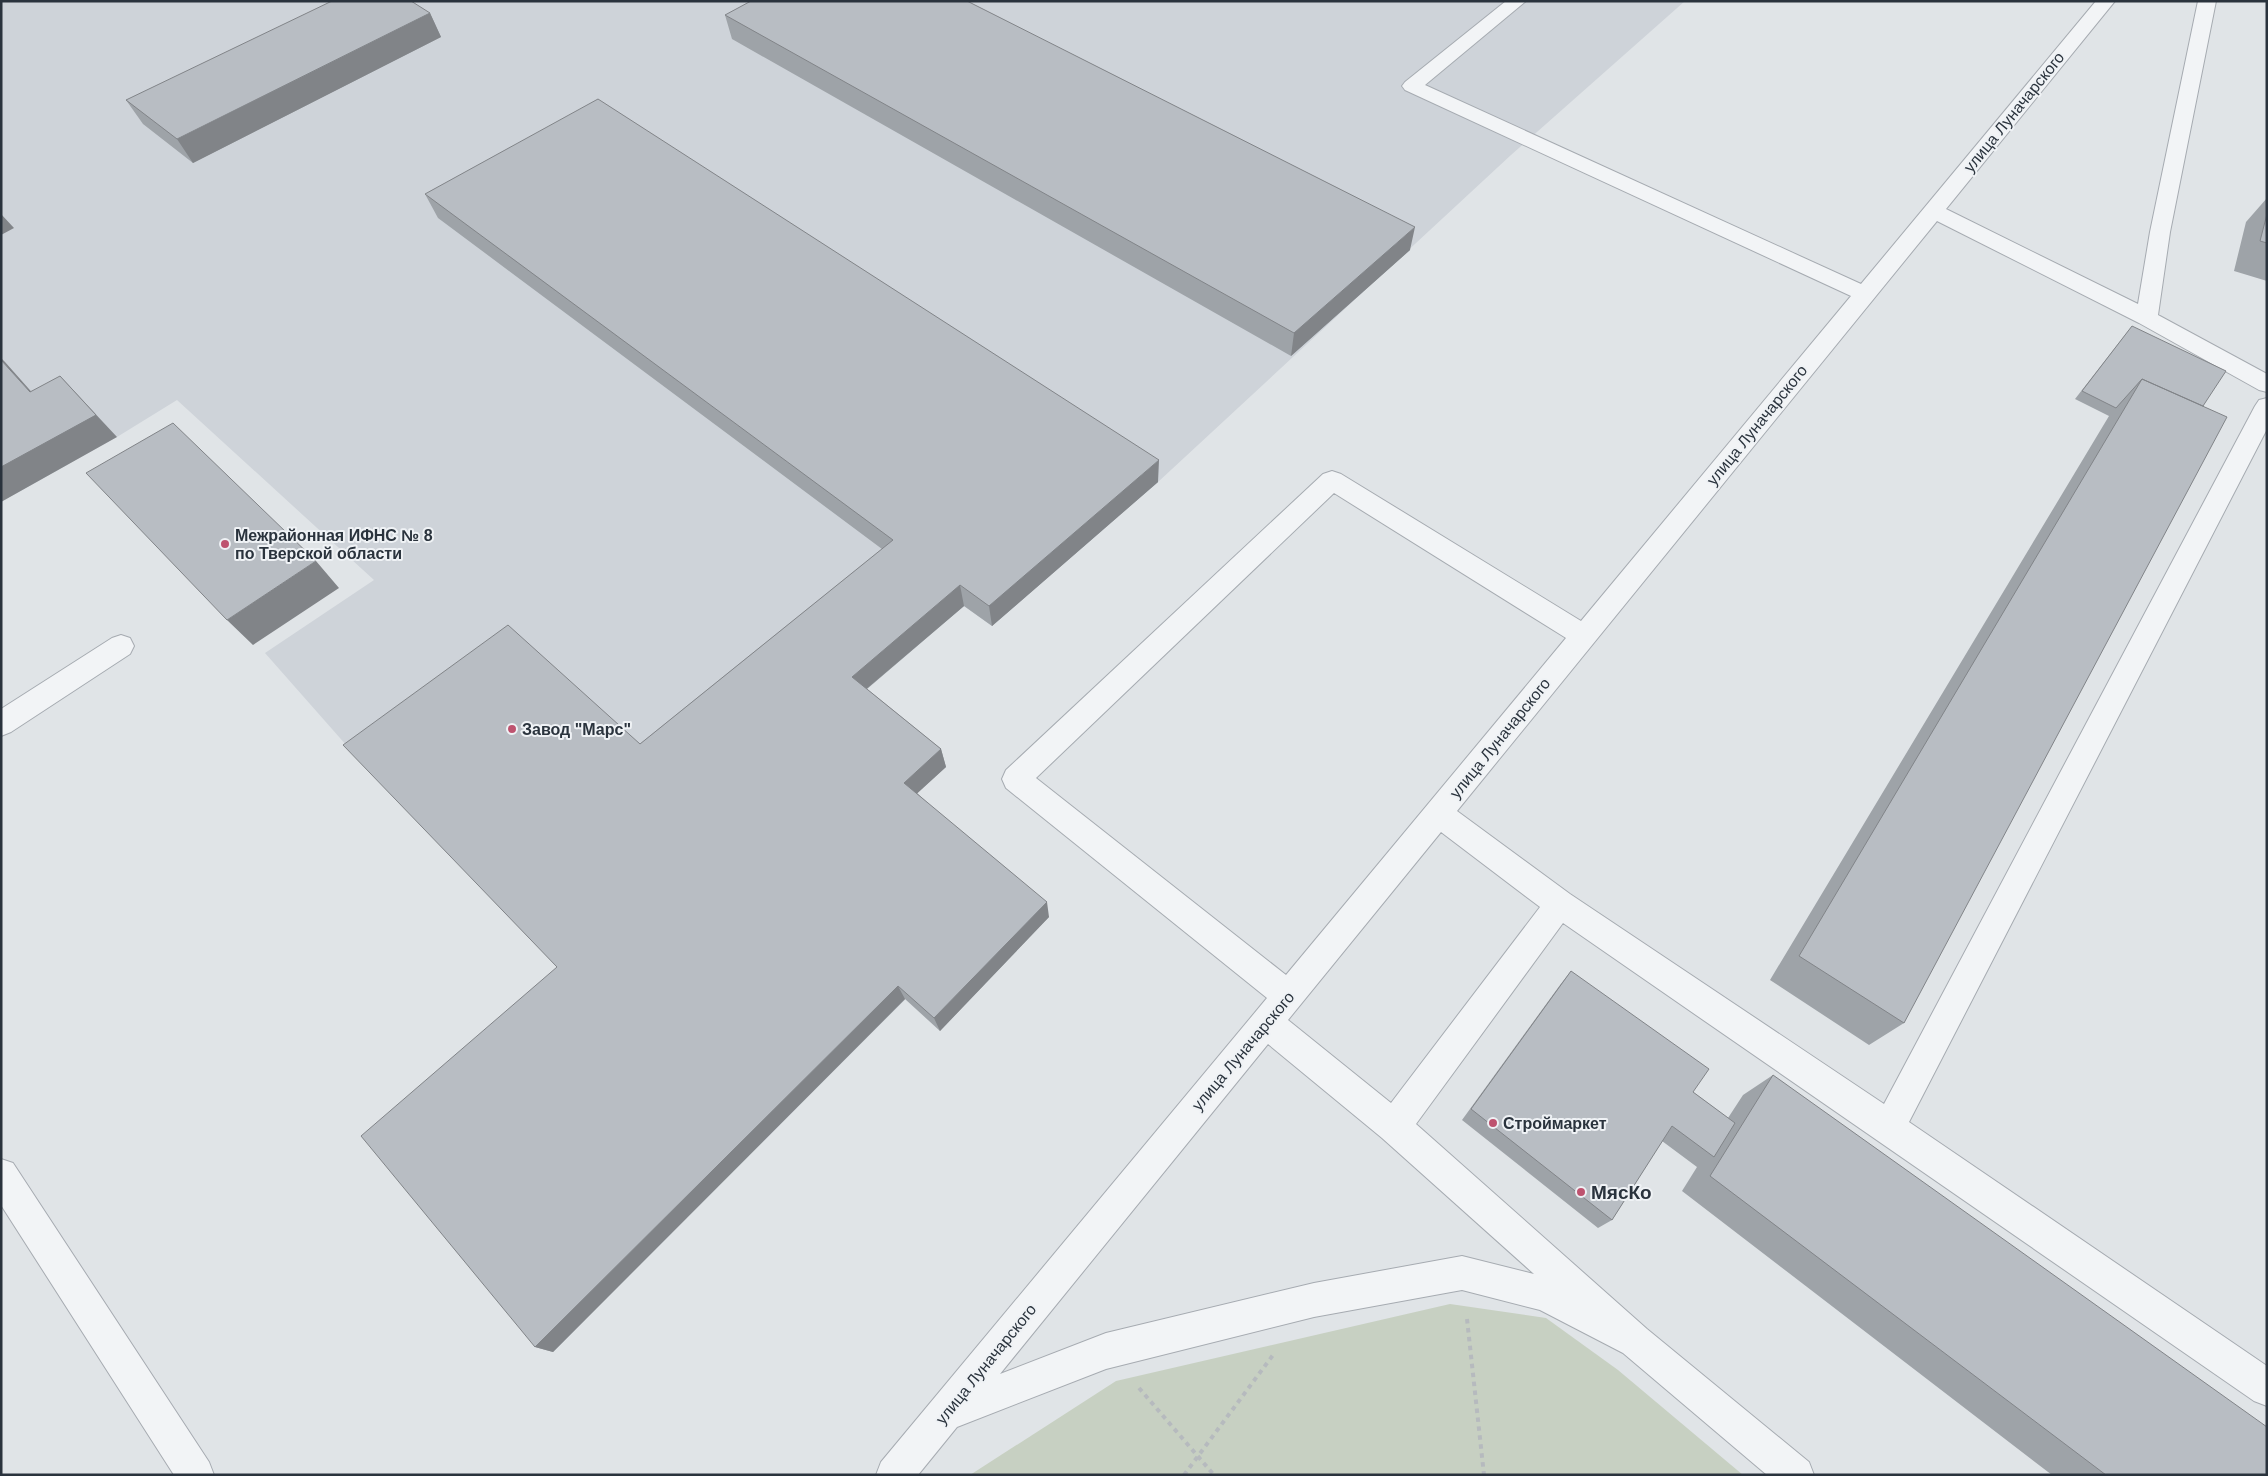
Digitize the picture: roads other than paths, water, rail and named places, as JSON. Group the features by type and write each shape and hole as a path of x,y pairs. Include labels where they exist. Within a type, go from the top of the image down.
{"street":[{"path":"1517,1 1412,86 1865,294"},
{"name":"улица Луначарского","path":"894,1475 2106,1"},
{"path":"2147,318 2160,232 2207,1"},
{"path":"1934,210 2147,318 2267,384"},
{"path":"1889,1127 2267,406"},
{"path":"1288,996 1016,779 1332,480 1584,636"},
{"path":"1,724 121,646"},
{"path":"1438,814 1560,904 1889,1127 2267,1388"},
{"path":"1394,1126 1560,904"},
{"path":"1266,1022 1394,1126 1635,1341 1796,1475"},
{"path":"1,1176 196,1475"},
{"path":"945,1413 1106,1350 1314,1300 1462,1273 1545,1294 1635,1341"}],"place":[{"name":"Межрайонная ИФНС № 8 по Тверской области","path":"225,544"},
{"name":"Завод \"Марс\"","path":"512,729"},
{"name":"Строймаркет","path":"1493,1123"},
{"name":"МясКо","path":"1581,1192"}]}
